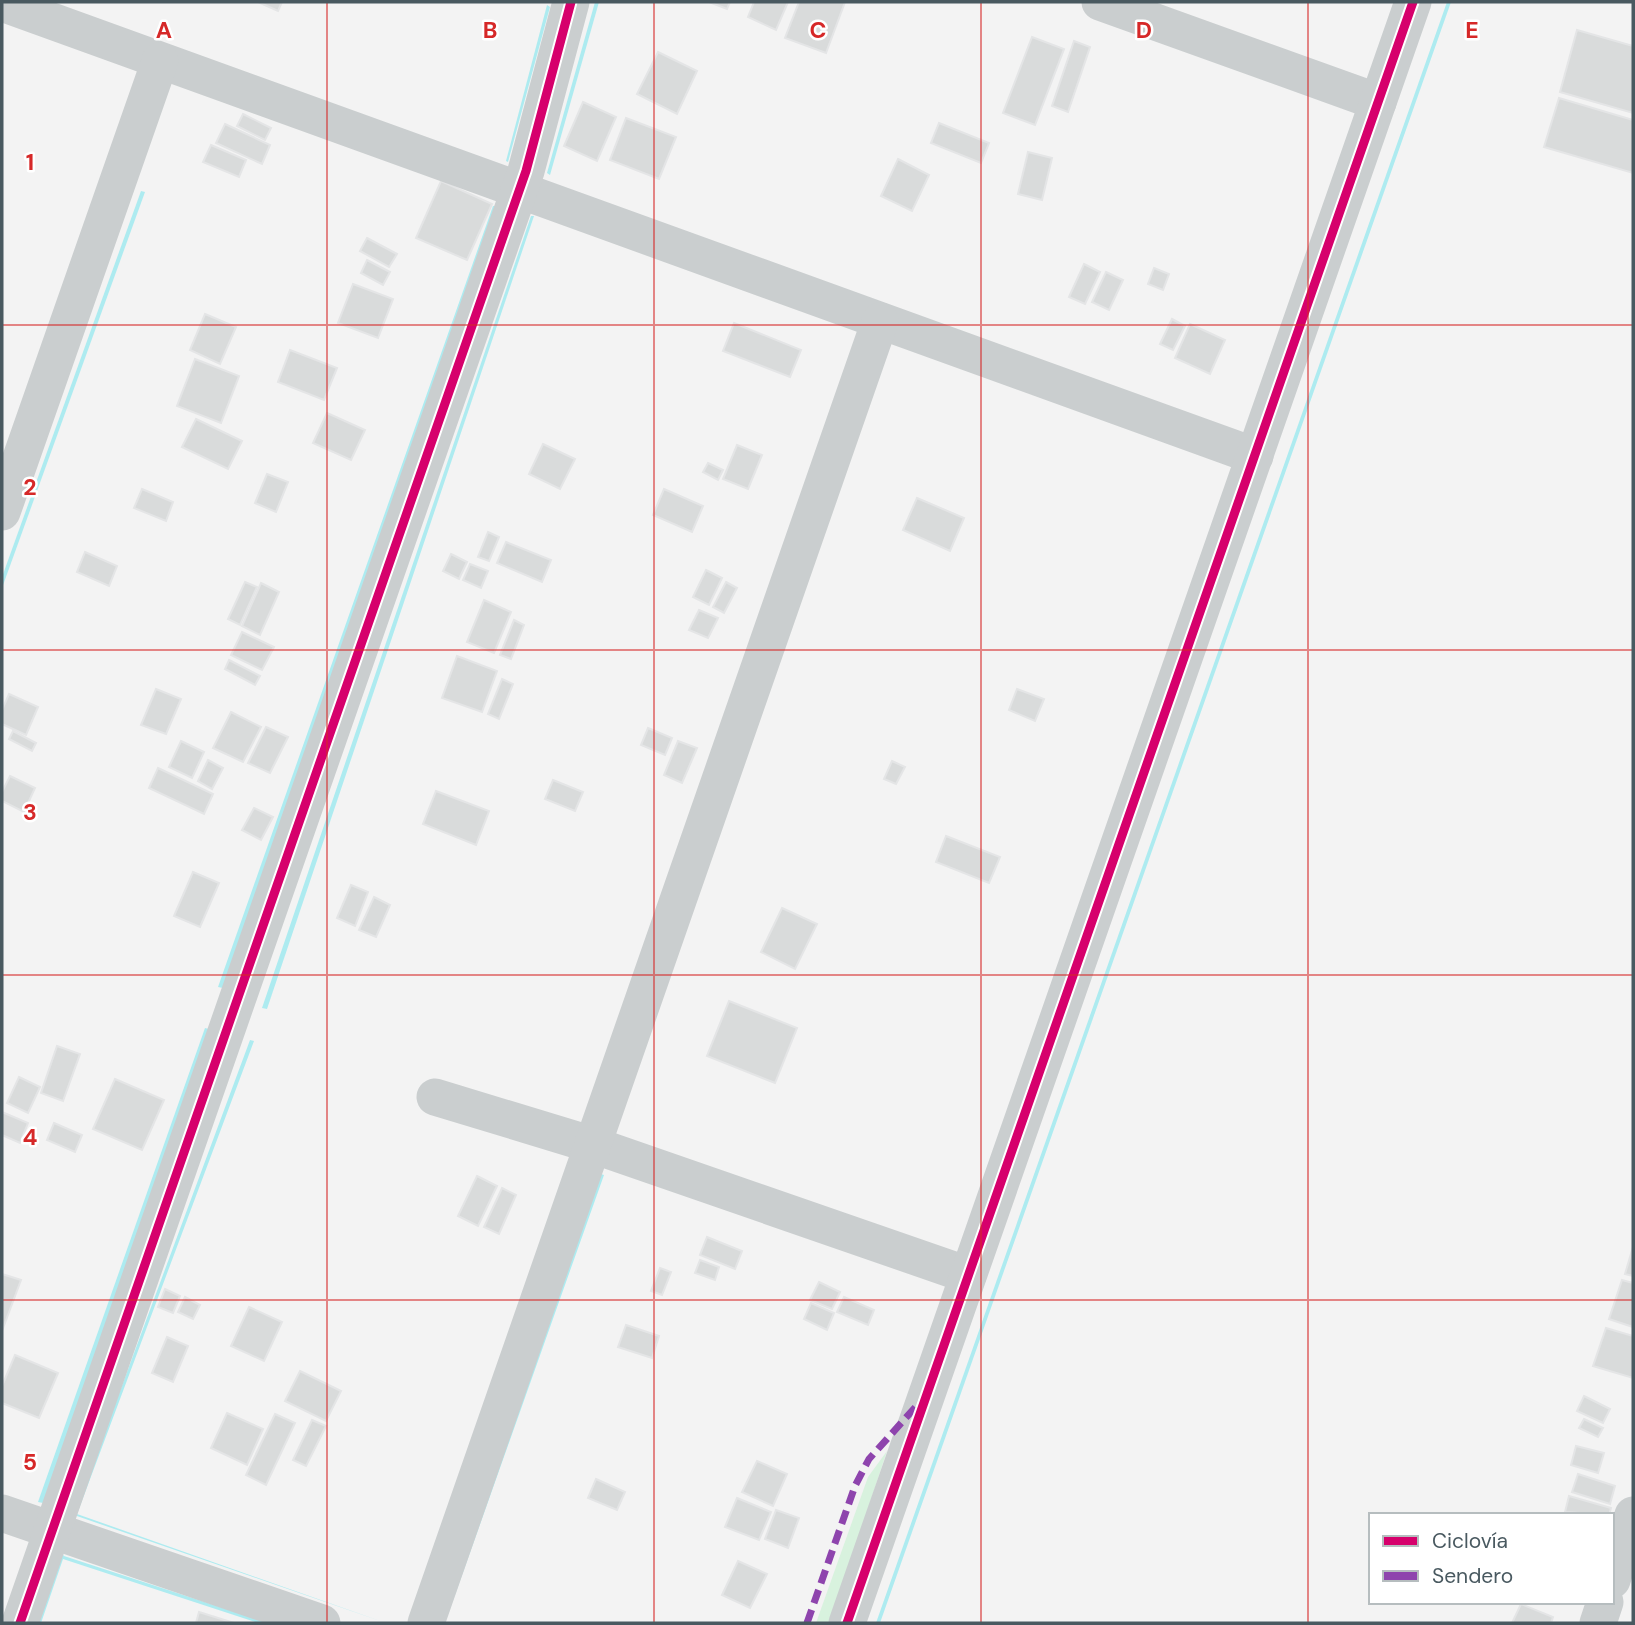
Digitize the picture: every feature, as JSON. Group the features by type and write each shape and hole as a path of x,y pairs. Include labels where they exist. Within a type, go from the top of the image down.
{"street":[{"path":"20,1623 519,190 571,2"},
{"path":"1100,2 1378,102"},
{"path":"847,1623 1413,2"},
{"path":"2,3 1255,456"},
{"path":"2,512 160,61"},
{"path":"426,1623 880,321"},
{"path":"435,1097 593,1145 968,1275"},
{"path":"2,1513 322,1623"},
{"path":"1614,1574 1633,1515"},
{"path":"1598,1623 1604,1604"}],"green space":[{"path":"887,1451 830,1623 816,1623 868,1477"}],"water":[{"path":"595,2 599,2 550,175 547,173"},
{"path":"1447,2 1451,2 880,1623 876,1623"},
{"path":"547,5 550,7 508,162 506,161"},
{"path":"141,191 145,192 2,588 2,577"},
{"path":"493,206 223,988 218,987"},
{"path":"531,216 534,216 267,1009 262,1008"},
{"path":"205,1028 209,1029 43,1503 38,1502"},
{"path":"250,1040 254,1041 77,1514 386,1623 74,1515"},
{"path":"601,1174 604,1175 445,1623"},
{"path":"61,1552 64,1556 269,1623 258,1623 63,1559 41,1623 37,1623"}],"building":[{"path":"258,2 282,2 278,11"},
{"path":"709,2 730,2 727,9"},
{"path":"754,2 788,2 776,30 748,17"},
{"path":"799,2 845,2 826,53 785,38"},
{"path":"1577,30 1633,46 1633,113 1560,92"},
{"path":"1032,37 1064,49 1035,125 1003,113"},
{"path":"1074,41 1090,47 1068,112 1052,106"},
{"path":"658,52 697,71 677,114 637,94"},
{"path":"1559,98 1633,120 1633,173 1544,147"},
{"path":"583,102 616,117 597,161 564,146"},
{"path":"243,114 271,128 265,140 237,126"},
{"path":"626,118 676,137 659,179 610,160"},
{"path":"939,123 989,143 981,163 931,143"},
{"path":"225,124 270,145 262,164 216,143"},
{"path":"211,145 246,160 239,177 203,162"},
{"path":"1028,152 1052,158 1042,200 1018,194"},
{"path":"898,159 929,175 912,211 881,196"},
{"path":"441,181 492,204 467,260 416,238"},
{"path":"367,238 397,254 389,267 360,251"},
{"path":"367,260 390,272 383,285 361,273"},
{"path":"1084,264 1100,272 1085,304 1069,297"},
{"path":"1154,268 1169,274 1163,290 1148,284"},
{"path":"1106,272 1123,280 1109,310 1092,302"},
{"path":"353,284 393,299 378,338 338,323"},
{"path":"205,314 236,327 220,364 190,350"},
{"path":"1172,319 1185,326 1173,350 1160,344"},
{"path":"734,323 801,350 790,377 723,351"},
{"path":"1190,324 1225,340 1210,374 1175,358"},
{"path":"290,350 337,368 324,400 278,382"},
{"path":"195,359 239,376 221,423 177,406"},
{"path":"327,413 365,430 351,460 313,443"},
{"path":"196,419 242,441 228,469 182,447"},
{"path":"543,444 575,459 560,489 529,474"},
{"path":"737,445 762,455 748,489 723,479"},
{"path":"708,463 723,470 718,480 703,472"},
{"path":"267,474 288,482 276,512 255,503"},
{"path":"142,489 173,502 166,521 134,508"},
{"path":"664,489 703,506 692,532 653,515"},
{"path":"917,498 964,518 950,551 903,530"},
{"path":"488,532 499,537 489,561 478,557"},
{"path":"506,542 551,560 542,582 497,563"},
{"path":"85,552 117,566 109,586 77,572"},
{"path":"451,554 467,562 459,579 443,571"},
{"path":"470,564 488,571 481,588 463,580"},
{"path":"706,570 722,578 709,605 693,597"},
{"path":"245,582 257,587 240,625 228,619"},
{"path":"726,582 737,588 724,613 713,607"},
{"path":"261,583 279,592 260,635 242,626"},
{"path":"484,600 511,612 494,653 467,642"},
{"path":"699,610 718,618 708,638 689,630"},
{"path":"514,620 524,625 511,659 500,655"},
{"path":"242,632 274,647 262,670 231,655"},
{"path":"457,656 497,671 482,712 442,698"},
{"path":"229,660 260,676 255,685 225,669"},
{"path":"502,679 513,684 499,719 488,714"},
{"path":"156,689 181,699 166,734 141,725"},
{"path":"1017,689 1044,699 1035,721 1009,710"},
{"path":"9,694 38,707 26,735 2,724 2,710"},
{"path":"231,712 261,727 243,762 213,748"},
{"path":"266,727 288,737 270,773 248,763"},
{"path":"648,728 672,738 665,755 641,745"},
{"path":"13,731 36,743 32,751 9,739"},
{"path":"181,741 204,752 192,778 169,767"},
{"path":"678,741 697,748 682,783 664,775"},
{"path":"208,760 223,768 212,789 198,781"},
{"path":"892,761 905,767 896,784 884,779"},
{"path":"158,768 213,794 204,814 149,788"},
{"path":"10,776 35,788 24,812 2,801 2,792"},
{"path":"553,780 583,792 575,811 545,799"},
{"path":"436,791 489,811 476,845 423,824"},
{"path":"254,808 273,817 261,840 242,830"},
{"path":"946,836 1000,857 989,883 936,862"},
{"path":"193,872 219,883 200,927 174,916"},
{"path":"351,885 368,892 355,926 337,918"},
{"path":"374,897 390,905 376,937 359,930"},
{"path":"782,908 817,924 795,969 761,952"},
{"path":"729,1001 797,1028 775,1083 707,1056"},
{"path":"57,1046 80,1054 63,1101 41,1093"},
{"path":"19,1077 40,1087 28,1113 7,1103"},
{"path":"115,1079 164,1100 142,1150 93,1129"},
{"path":"2,1112 28,1123 20,1143 2,1135"},
{"path":"54,1123 82,1135 75,1152 47,1140"},
{"path":"477,1176 497,1186 478,1226 458,1216"},
{"path":"502,1188 516,1195 499,1234 484,1227"},
{"path":"707,1237 742,1251 735,1269 700,1255"},
{"path":"1633,1247 1633,1276 1625,1274"},
{"path":"700,1260 719,1267 715,1280 695,1273"},
{"path":"660,1268 671,1272 662,1295 651,1291"},
{"path":"2,1274 21,1280 2,1331"},
{"path":"1622,1280 1633,1283 1633,1327 1609,1319"},
{"path":"819,1282 840,1292 832,1309 810,1300"},
{"path":"165,1289 180,1296 173,1313 158,1307"},
{"path":"185,1297 200,1305 193,1319 178,1312"},
{"path":"844,1297 874,1310 868,1325 837,1312"},
{"path":"811,1303 834,1313 827,1330 804,1319"},
{"path":"249,1307 282,1322 264,1361 231,1346"},
{"path":"626,1325 659,1336 652,1358 618,1347"},
{"path":"1606,1328 1633,1336 1633,1378 1593,1366"},
{"path":"167,1337 188,1346 173,1382 152,1373"},
{"path":"15,1355 58,1373 39,1418 2,1403 2,1386"},
{"path":"300,1371 341,1391 326,1421 285,1401"},
{"path":"1584,1396 1610,1409 1603,1423 1577,1411"},
{"path":"227,1413 263,1429 247,1465 211,1448"},
{"path":"275,1414 295,1423 266,1485 246,1475"},
{"path":"1584,1419 1603,1428 1598,1437 1579,1428"},
{"path":"312,1420 326,1426 306,1466 293,1460"},
{"path":"1576,1446 1604,1453 1598,1473 1571,1465"},
{"path":"757,1461 787,1474 773,1506 742,1492"},
{"path":"1578,1474 1615,1486 1610,1504 1572,1492"},
{"path":"596,1479 625,1492 617,1510 588,1498"},
{"path":"1569,1496 1611,1508 1610,1513 1565,1512"},
{"path":"737,1498 771,1512 759,1540 725,1527"},
{"path":"776,1510 799,1518 788,1548 765,1539"},
{"path":"738,1561 767,1574 750,1608 722,1595"},
{"path":"1521,1604 1553,1617 1551,1623 1512,1623"},
{"path":"199,1612 234,1623 196,1623"}],"marked path":[{"path":"807,1623 855,1486 869,1459 920,1402"}],"cycle path":[{"path":"20,1623 526,171 571,2"},
{"path":"847,1623 1413,2"}]}
